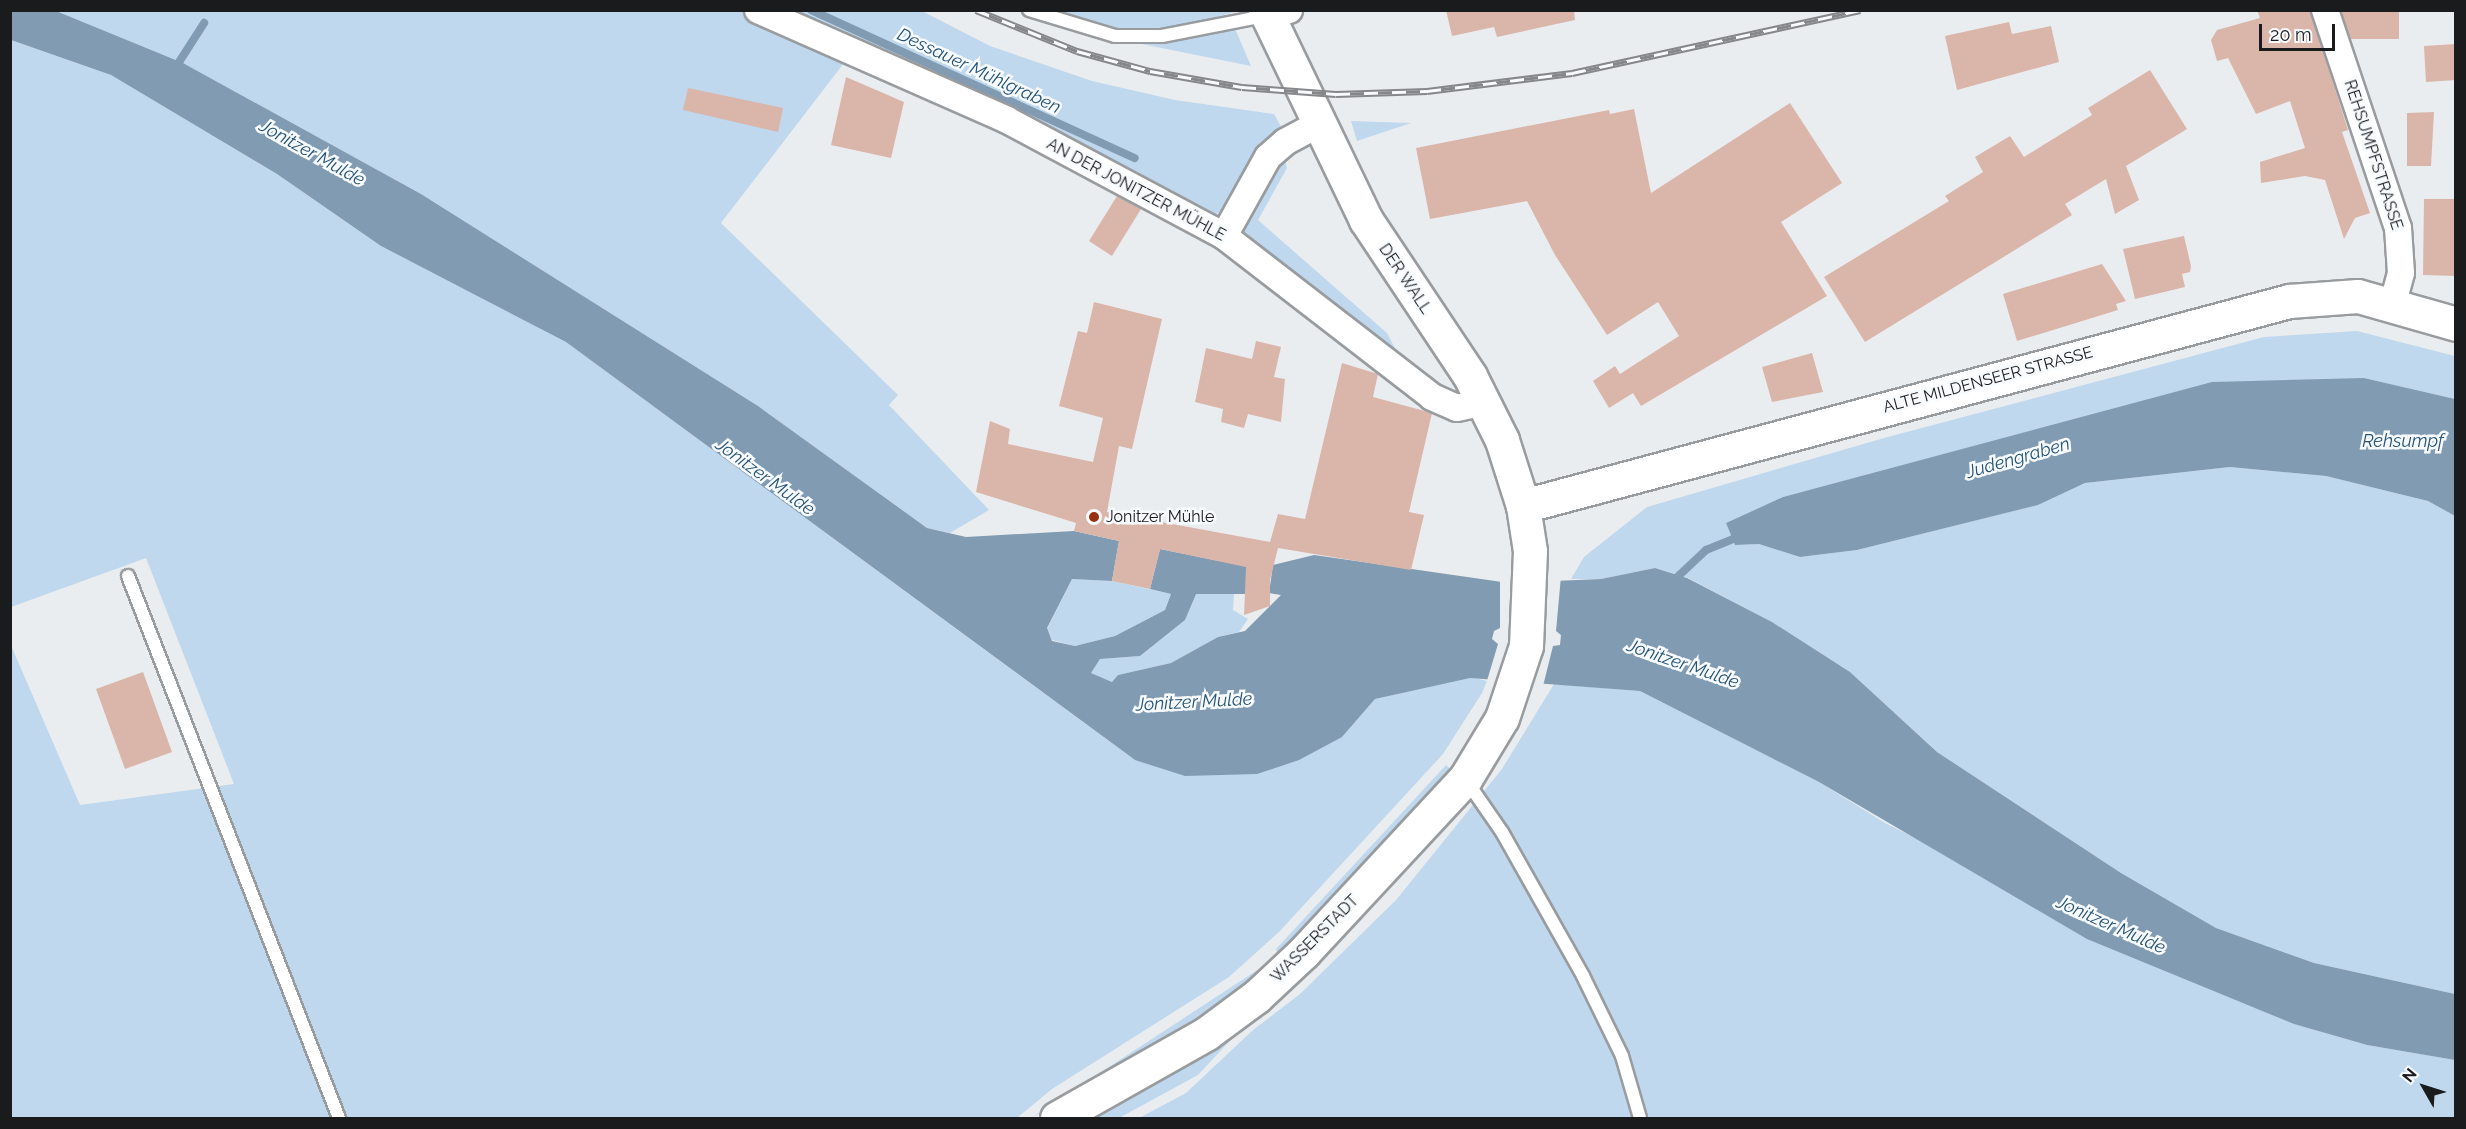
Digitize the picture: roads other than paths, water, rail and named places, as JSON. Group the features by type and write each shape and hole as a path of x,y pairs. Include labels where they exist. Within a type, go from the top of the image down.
{"main road":[{"name":"DER WALL","path":"1274,12 1317,125 1366,219 1485,402 1523,506 1530,551 1529,623 1511,695"},
{"name":"ALTE MILDENSEER STRASSE","path":"1523,506 2248,309 2325,297 2392,303 2456,324"},
{"name":"WASSERSTADT","path":"1057,1119 1207,1033 1257,996 1376,879 1465,779 1511,695"}],"street":[{"name":"AN DER JONITZER MÜHLE","path":"758,10 1008,120 1224,236 1432,397 1457,408 1485,402"},
{"name":"REHSUMPFSTRASSE","path":"2325,10 2398,228 2401,273 2392,303"},
{"path":"1224,236 1268,157 1285,142 1317,125"}],"lane":[{"path":"1029,10 1115,36 1162,36 1274,12"},
{"path":"128,576 339,1119"},
{"path":"1465,779 1502,832 1588,985 1622,1056 1640,1119"}],"water":[{"name":"Jonitzer Mulde","path":"11,11 56,11 183,63 421,194 758,406 927,528 966,537 1074,531 1119,541 1112,581 1072,579 1047,628 1052,641 1075,646 1115,636 1165,610 1171,594 1150,589 1160,549 1264,570 1258,594 1196,594 1185,620 1140,656 1100,659 1091,673 1112,682 1118,675 1171,663 1218,637 1245,631 1281,595 1269,593 1273,565 1314,555 1509,583 1601,579 1655,568 1687,578 1772,622 1850,672 1937,752 2121,873 2216,928 2314,963 2455,994 2455,1060 2367,1045 2294,1024 2087,939 1819,782 1640,691 1470,678 1375,699 1342,737 1299,760 1257,774 1185,776 1135,760 566,342 381,246 277,174 111,75 11,40"},
{"name":"Rehsumpf","path":"2364,378 2455,399 2455,516 2428,501 2326,476 2230,467 2085,483 2038,505 1857,550 1800,557 1759,544 1735,545 1726,523 1783,497 2212,382"}],"waterway":[{"name":"Dessauer Mühlgraben","path":"811,10 1135,158"},
{"name":"Dessauer Mühlgraben","path":"174,70 204,23"},
{"name":"Judengraben","path":"1671,583 1706,550 1741,536"}],"railway":[{"path":"976,10 1077,51 1150,71 1242,87 1336,94 1427,91 1572,73 1860,10"}],"place":[{"name":"Jonitzer Mühle","path":"1094,517"}]}
